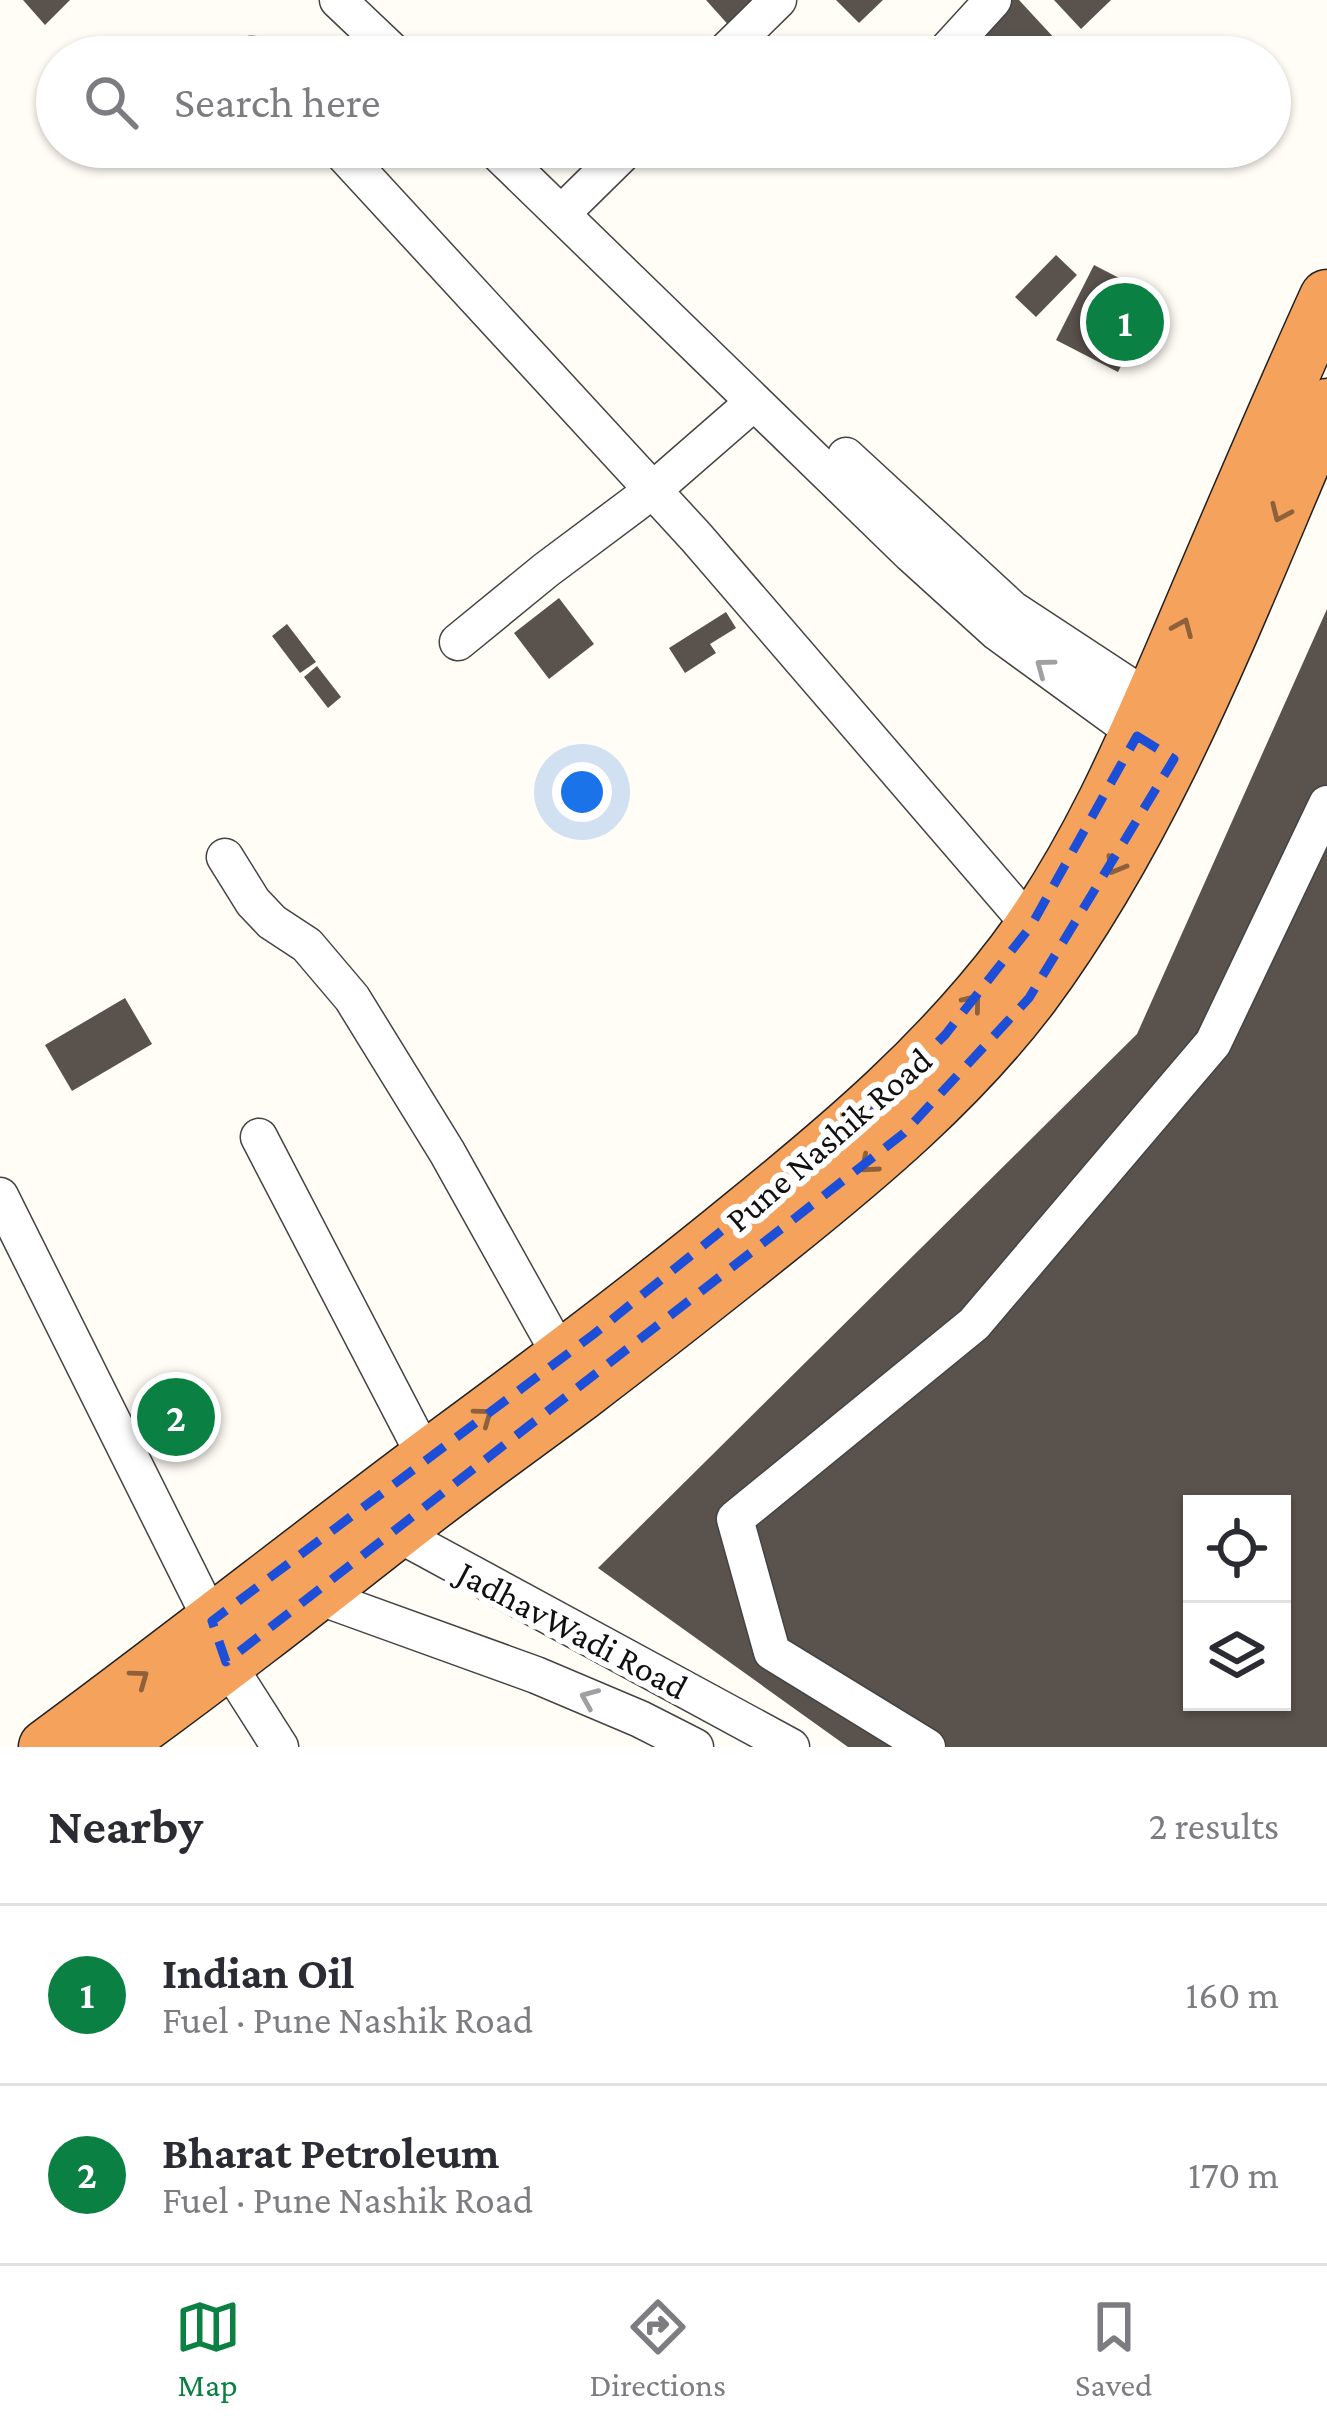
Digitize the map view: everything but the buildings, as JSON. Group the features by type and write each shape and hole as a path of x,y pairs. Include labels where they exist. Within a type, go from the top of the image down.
{"highway":[{"name":"Pune Nashik Road","path":"46,1747 219,1642 376,1521 722,1284 841,1189 968,1070 1030,998 1083,922 1163,729 1278,403 1327,297"},
{"name":"Pune Nashik Road","path":"376,1521 426,1458 685,1263 867,1113 945,1035 1015,950 1094,825 1163,729 1327,406"},
{"name":"Pune Nashik Road","path":"113,1747 219,1642"}],"street":[{"path":"338,0 376,36"},
{"path":"369,0 407,36"},
{"path":"741,36 778,0"},
{"path":"960,36 993,0"},
{"path":"356,168 652,490 1031,926"},
{"path":"519,168 569,206 1012,609 1163,729"},
{"path":"539,168 569,206 754,402 997,632 1163,729"},
{"path":"569,206 608,168"},
{"path":"458,642 652,490 754,402"},
{"path":"927,1747 772,1652 735,1519 974,1324 1214,1043 1327,804"},
{"path":"225,857 253,902 272,922 307,945 352,998 447,1153 562,1358"},
{"path":"259,1137 426,1458"},
{"path":"0,1196 219,1642 280,1747"},
{"name":"JadhavWadi Road","path":"376,1521 791,1747"},
{"name":"JadhavWadi Road","path":"293,1587 536,1675 695,1747"}],"highlighted area":[{"path":"1137,736 1174,759 1029,998 904,1133 226,1662 212,1621 594,1334 867,1113 945,1035 1031,926"}],"place":[{"name":"Indian Oil","path":"1125,322"},
{"name":"Bharat Petroleum","path":"176,1417"}]}
